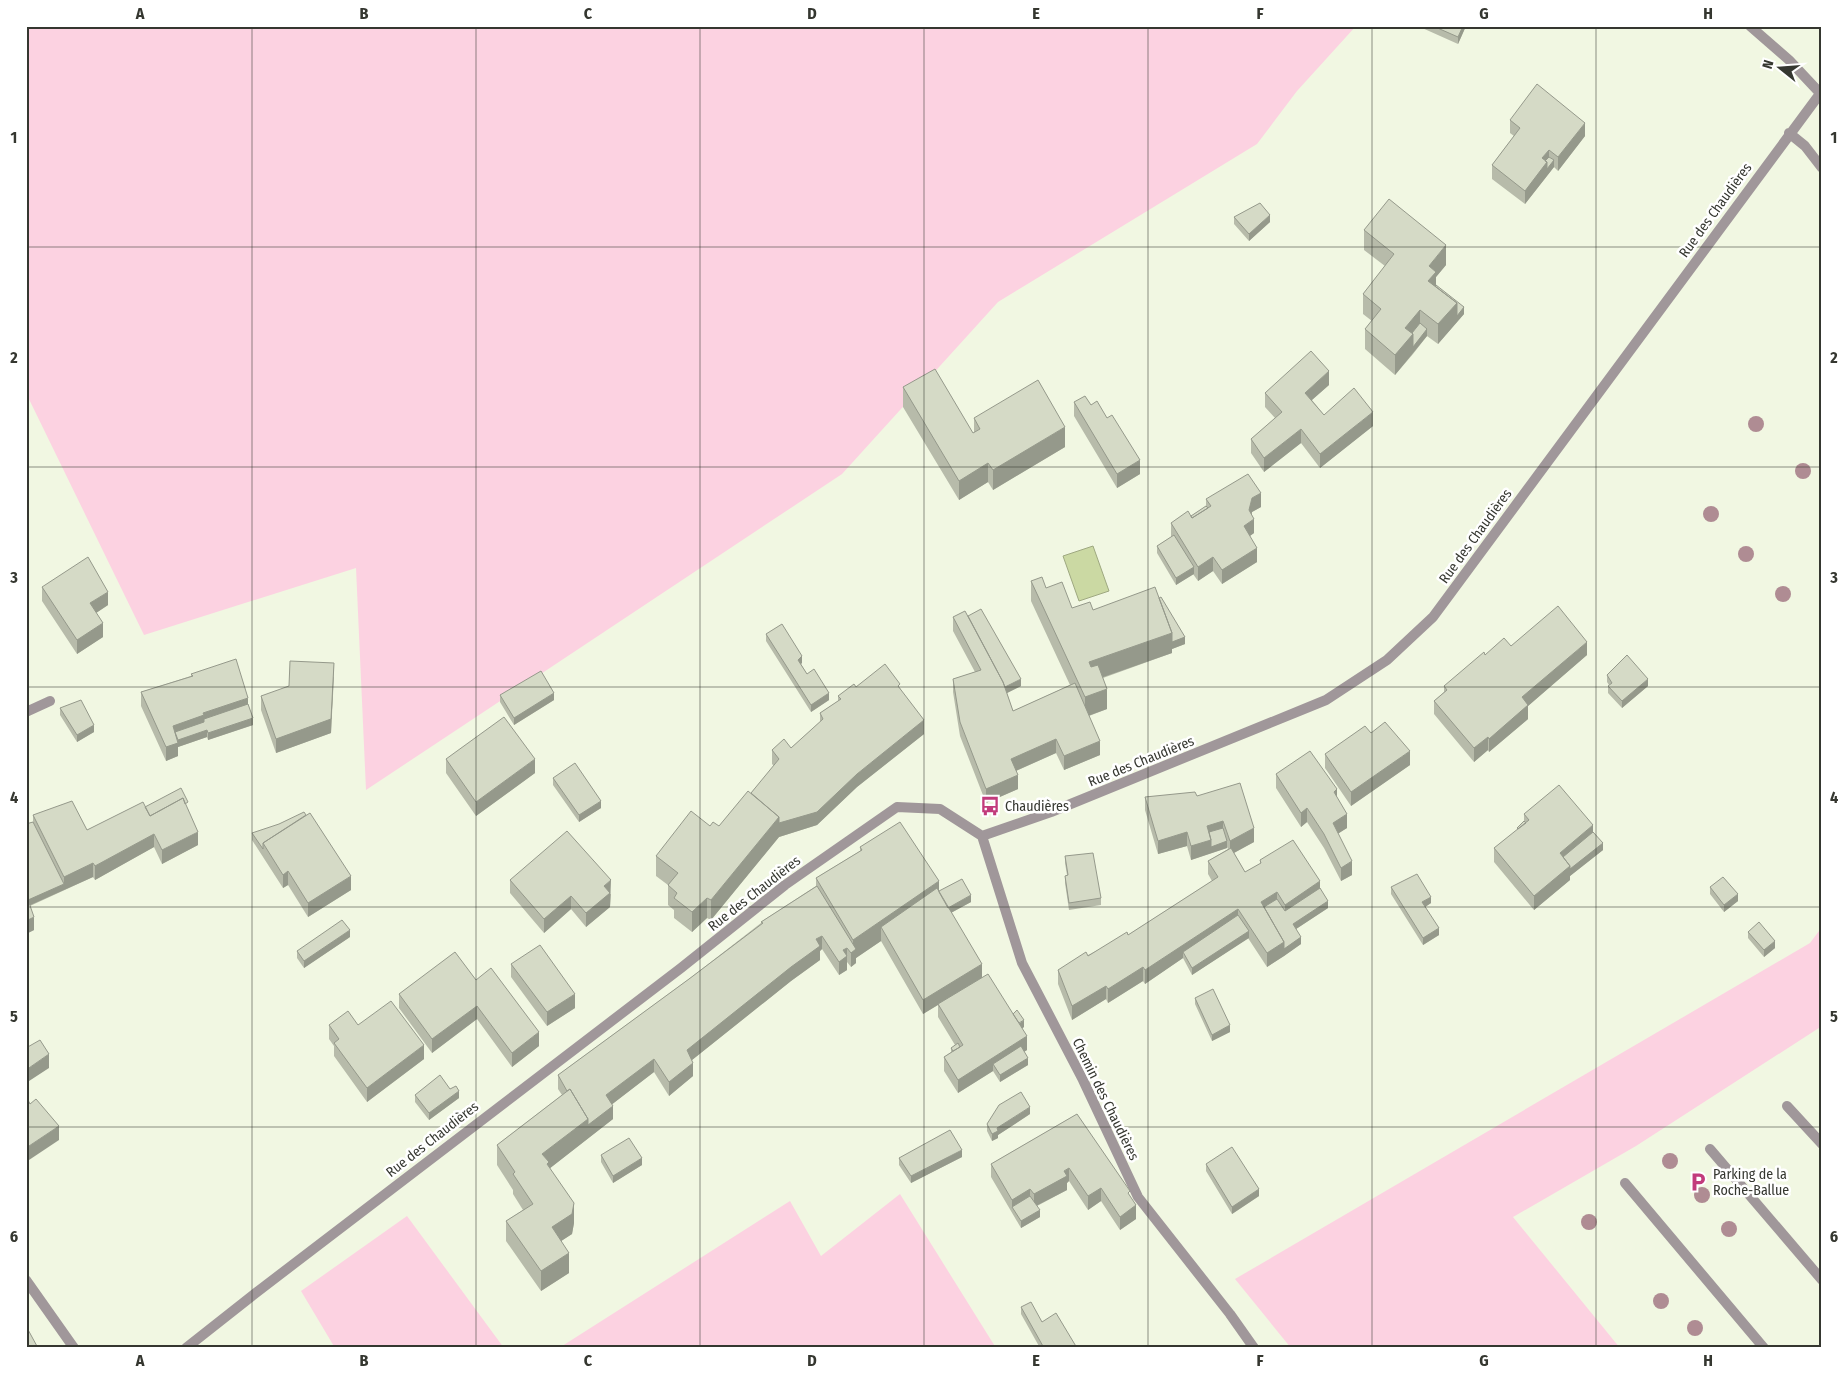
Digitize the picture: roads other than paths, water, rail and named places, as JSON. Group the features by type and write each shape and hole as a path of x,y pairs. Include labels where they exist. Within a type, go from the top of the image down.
{"street":[{"path":"1750,26 1821,91"},
{"name":"Rue des Chaudières","path":"186,1348 785,885 897,807 940,809 982,836 1051,812 1326,700 1387,660 1432,617 1821,91"},
{"path":"1789,133 1805,146 1822,168"},
{"path":"26,712 50,701"},
{"name":"Chemin des Chaudières","path":"982,836 1022,963 1083,1080 1138,1197 1230,1314 1254,1348"},
{"path":"1787,1106 1822,1144"},
{"path":"1710,1149 1822,1280"},
{"path":"1625,1183 1764,1348"},
{"path":"26,1280 74,1348"}],"place":[{"name":"Chaudières","path":"990,806"},
{"name":"Parking de la Roche-Ballue","path":"1698,1182"}]}
